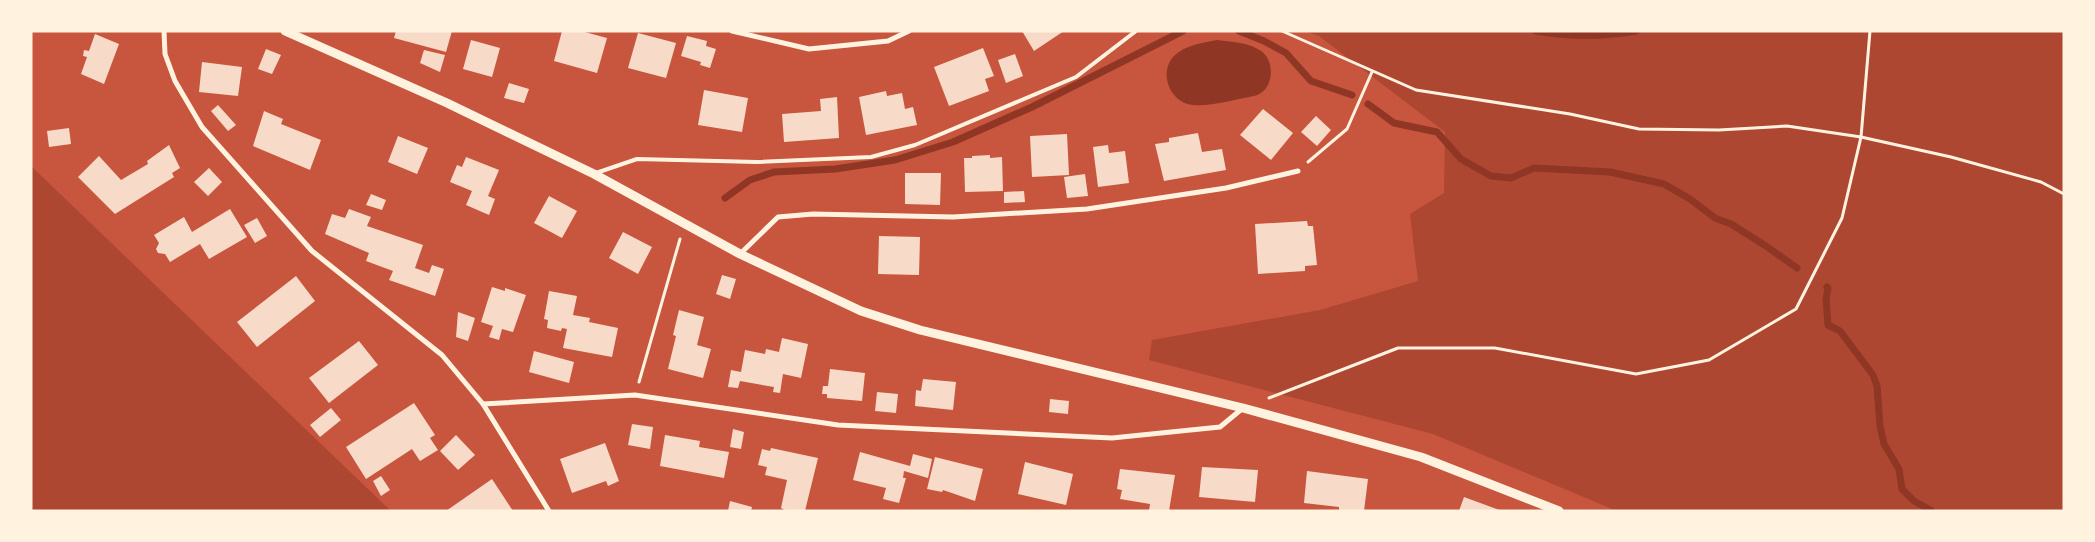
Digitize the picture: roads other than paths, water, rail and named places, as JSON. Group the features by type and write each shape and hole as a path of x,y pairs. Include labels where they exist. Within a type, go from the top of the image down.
{"street":[{"path":"164,31 166,54 175,81 202,127 312,251 442,355 483,404 549,511"},
{"path":"286,31 447,103 594,174 740,254 861,311 920,330 1243,408 1421,457 1559,511"},
{"path":"732,31 809,49 888,41 909,31"},
{"path":"740,254 778,217 813,214 954,217 1087,209 1226,188 1298,171"},
{"path":"483,404 635,395 838,424 1112,438 1220,427 1243,408"}],"lane":[{"path":"594,174 636,159 756,162 872,157 915,145 1076,78 1136,31"}],"waterway":[{"path":"725,198 750,180 774,172 835,169 895,160 953,142 1032,107 1183,31"},
{"path":"1239,31 1264,41 1286,53 1311,81 1352,95"},
{"path":"1536,31 1586,36 1636,31"},
{"path":"1368,104 1394,123 1437,132 1461,159 1491,176 1511,178 1534,168 1610,172 1664,184 1690,199 1715,218 1731,224 1766,246 1797,268"},
{"path":"1827,287 1828,325 1840,331 1873,375 1877,386 1880,426 1884,444 1899,469 1902,489 1914,501 1932,511"}]}
